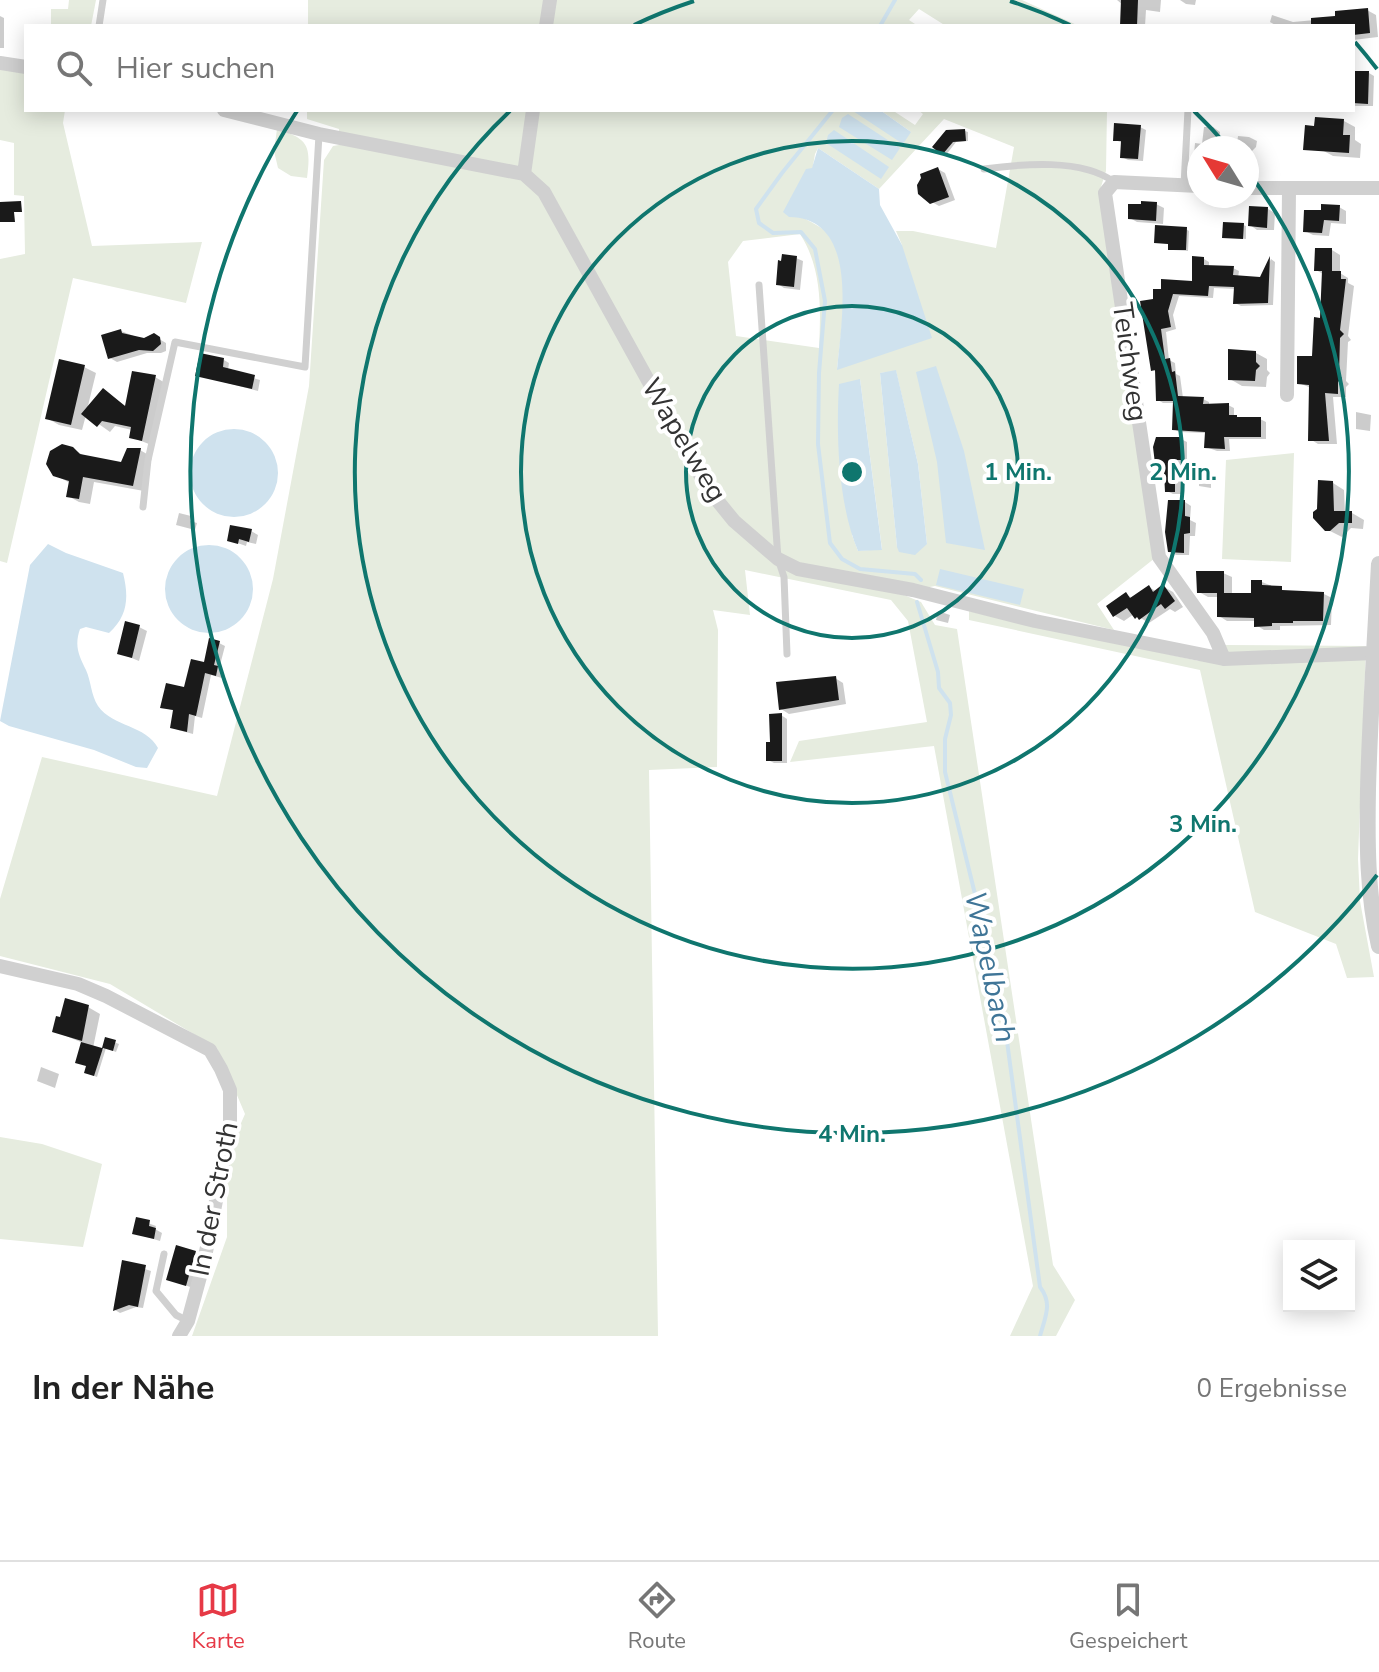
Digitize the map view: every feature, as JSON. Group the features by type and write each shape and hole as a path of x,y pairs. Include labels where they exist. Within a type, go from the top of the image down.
{"street":[{"path":"546,24 550,0"},
{"path":"0,63 24,67"},
{"path":"232,112 319,134 524,174 533,112"},
{"name":"Wapelweg","path":"524,174 544,192 708,489 734,521 778,559 798,569 913,590 1035,621 1224,659 1375,653"},
{"path":"1114,182 1187,185"},
{"name":"Teichweg","path":"1114,182 1105,193 1159,557 1213,633 1224,659"},
{"path":"1259,189 1379,188"},
{"path":"1287,395 1289,190"},
{"path":"1379,564 1369,739 1367,861 1373,922 1379,946"},
{"name":"In der Stroth","path":"0,966 78,984 106,996 210,1050 221,1069 230,1090 230,1129 204,1262 188,1321 179,1336"}],"lane":[{"path":"99,24 103,0"},
{"path":"1188,112 1189,136"},
{"path":"143,507 148,460 175,342 305,367 319,134"},
{"path":"984,169 1029,163 1101,172 1114,182"},
{"path":"759,285 778,559 784,577 787,654"},
{"path":"164,1254 156,1291 176,1315 188,1321"}],"shaded area":[{"path":"69,0 96,0 91,24 51,24 51,9 68,9"},
{"path":"308,0 1022,0 1075,24 943,24 919,9 909,20 915,24 308,24"},
{"path":"0,68 24,72 24,112 65,112 63,123 92,246 202,242 186,303 73,278 7,563 0,561 0,259 25,254 24,196 14,195 14,143 0,140"},
{"path":"307,112 858,112 911,132 883,112 895,112 915,125 923,114 920,112 1107,112 1106,171 1099,193 1155,558 1097,604 1114,630 935,586 899,593 921,602 935,625 957,629 1053,1265 1075,1300 1056,1336 1010,1336 1033,1286 934,746 790,762 799,741 927,722 908,621 891,600 745,570 750,615 713,610 718,630 717,767 649,770 658,1336 192,1336 227,1237 227,1155 245,1114 217,1048 110,984 0,956 0,899 42,757 217,796 273,579 309,386 324,160 333,146 339,145 339,129 307,119","holes":["944,119 1014,147 996,248 913,231 896,231 902,245 837,369 844,298 840,261 835,245 826,232 804,218 815,154 818,148 879,189","800,234 816,274 820,303 819,348 736,336 728,262 743,241","896,371 918,464 927,544 897,547 880,373","860,379 882,549 858,551 852,535"]},
{"path":"277,129 296,136 306,145 307,178 291,176 278,168 274,151"},
{"path":"1294,453 1291,562 1222,559 1226,460"},
{"path":"969,611 1199,661 1225,645 1366,646 1358,859 1360,901 1374,977 1347,978 1336,944 1255,912 1200,670 969,620"},
{"path":"0,1137 42,1144 102,1164 83,1247 0,1239"}],"water":[{"path":"855,112 883,112 911,132 903,144"},
{"path":"848,114 900,148 892,160 839,127 842,118"},
{"path":"834,130 889,167 881,179 826,143 828,135"},
{"path":"818,148 879,189 880,205 902,245 932,338 837,370 843,301 837,253 827,235 812,222 789,217 783,212 806,169 812,168"},
{"path":"936,366 964,451 985,550 946,543 937,462 916,372"},
{"path":"896,370 918,464 927,544 915,555 899,552 897,547 880,373"},
{"path":"860,379 882,550 858,551 842,491 838,447 839,384"},
{"path":"225,429 243,429 259,436 271,448 278,464 278,482 271,498 259,510 243,517 225,517 209,510 197,498 190,482 190,464 197,448 209,436"},
{"path":"48,544 123,573 126,598 120,620 109,633 86,627 80,629 77,646 98,706 112,718 146,735 158,748 147,768 0,721 30,565"},
{"path":"200,545 218,545 234,552 246,564 253,580 253,598 246,614 234,626 218,633 200,633 184,626 172,614 165,598 165,580 172,564 184,552"},
{"path":"940,569 1024,589 1020,605 936,585"}],"building":[{"path":"1121,0 1138,0 1137,24 1120,24"},
{"path":"1368,8 1370,33 1355,35 1355,24 1311,24 1311,18 1335,16 1335,11"},
{"path":"1355,71 1369,71 1368,104 1355,103"},
{"path":"1315,117 1344,119 1343,135 1350,135 1349,153 1303,150 1305,125 1314,126"},
{"path":"1114,123 1141,125 1138,159 1120,158 1121,141 1113,141"},
{"path":"965,129 966,141 953,142 942,155 932,147 946,130"},
{"path":"938,167 949,197 930,204 918,194 917,185 920,174"},
{"path":"21,201 22,212 14,212 15,222 0,222 0,202"},
{"path":"1141,201 1157,202 1156,221 1128,219 1128,204 1141,204"},
{"path":"1321,204 1340,205 1339,221 1324,220 1322,233 1303,232 1304,210 1321,210"},
{"path":"1268,207 1267,228 1248,226 1249,208"},
{"path":"1223,222 1244,223 1243,239 1222,238"},
{"path":"1155,225 1187,227 1186,250 1168,250 1168,244 1154,243"},
{"path":"1315,248 1332,248 1332,271 1341,271 1341,279 1346,279 1340,330 1344,334 1340,338 1339,375 1342,378 1338,382 1338,394 1325,393 1329,441 1308,441 1309,385 1297,384 1297,356 1312,356 1314,317 1320,318 1322,271 1314,271"},
{"path":"782,254 797,256 794,287 776,285 778,260 781,261"},
{"path":"1192,256 1204,257 1204,265 1234,266 1233,275 1260,277 1270,256 1268,303 1233,304 1234,287 1209,286 1208,296 1173,294 1168,311 1171,327 1161,329 1165,359 1170,358 1172,372 1175,371 1178,396 1204,397 1203,404 1229,403 1229,415 1261,417 1261,437 1224,437 1225,449 1204,448 1205,432 1172,430 1173,401 1156,401 1155,370 1151,371 1140,301 1153,299 1153,289 1161,289 1161,279 1192,281"},
{"path":"121,329 122,333 144,338 154,333 160,337 161,344 153,351 139,350 108,359 101,335"},
{"path":"1228,349 1256,351 1256,362 1260,366 1256,370 1255,381 1228,380"},
{"path":"200,353 224,358 223,367 255,375 252,389 195,376"},
{"path":"59,359 85,365 71,425 45,419"},
{"path":"132,371 156,375 142,441 129,438 131,427 102,421 97,427 81,414 103,388 125,406"},
{"path":"1156,437 1182,437 1181,460 1175,460 1175,492 1165,492 1164,472 1156,472 1153,447"},
{"path":"62,444 73,447 80,454 121,462 127,448 141,448 133,486 83,477 79,499 66,497 69,481 53,476 46,464 50,451"},
{"path":"1318,480 1333,481 1334,511 1352,511 1352,523 1339,523 1330,531 1325,531 1313,518 1313,512 1317,509"},
{"path":"1168,500 1185,500 1190,533 1184,534 1184,553 1168,552 1165,532"},
{"path":"230,525 252,529 249,542 239,539 238,544 227,541"},
{"path":"1196,571 1224,571 1224,593 1251,593 1251,580 1262,580 1262,585 1282,586 1282,590 1324,592 1323,621 1293,621 1254,627 1254,618 1217,617 1217,593 1197,593"},
{"path":"1163,584 1175,601 1165,609 1161,604 1139,620 1127,608 1113,617 1106,606 1126,592 1130,598 1149,585 1153,592"},
{"path":"125,621 140,625 132,658 117,654"},
{"path":"209,638 220,641 214,665 218,666 216,676 205,673 196,716 189,714 187,732 170,728 173,710 160,708 166,683 184,687 191,659 204,662"},
{"path":"836,676 839,700 779,710 776,682"},
{"path":"782,713 782,761 766,761 766,742 770,742 769,714"},
{"path":"65,998 89,1005 82,1041 52,1032"},
{"path":"105,1037 116,1040 113,1051 103,1048 94,1076 84,1073 86,1066 75,1063 81,1042 102,1048"},
{"path":"136,1217 150,1220 149,1226 156,1228 154,1239 132,1234"},
{"path":"176,1245 196,1251 186,1286 166,1280"},
{"path":"122,1260 146,1265 138,1307 129,1305 113,1311"}],"waterway":[{"name":"Wapelbach","path":"881,24 895,0"},
{"name":"Wapelbach","path":"831,112 756,209 759,223 773,233 801,232 815,249 825,301 819,373 818,444 830,543 842,559 860,569 915,574 921,580"},
{"name":"Wapelbach","path":"917,602 938,672 939,688 950,703 945,772 1002,1004 1040,1287 1047,1305 1040,1336"}]}
